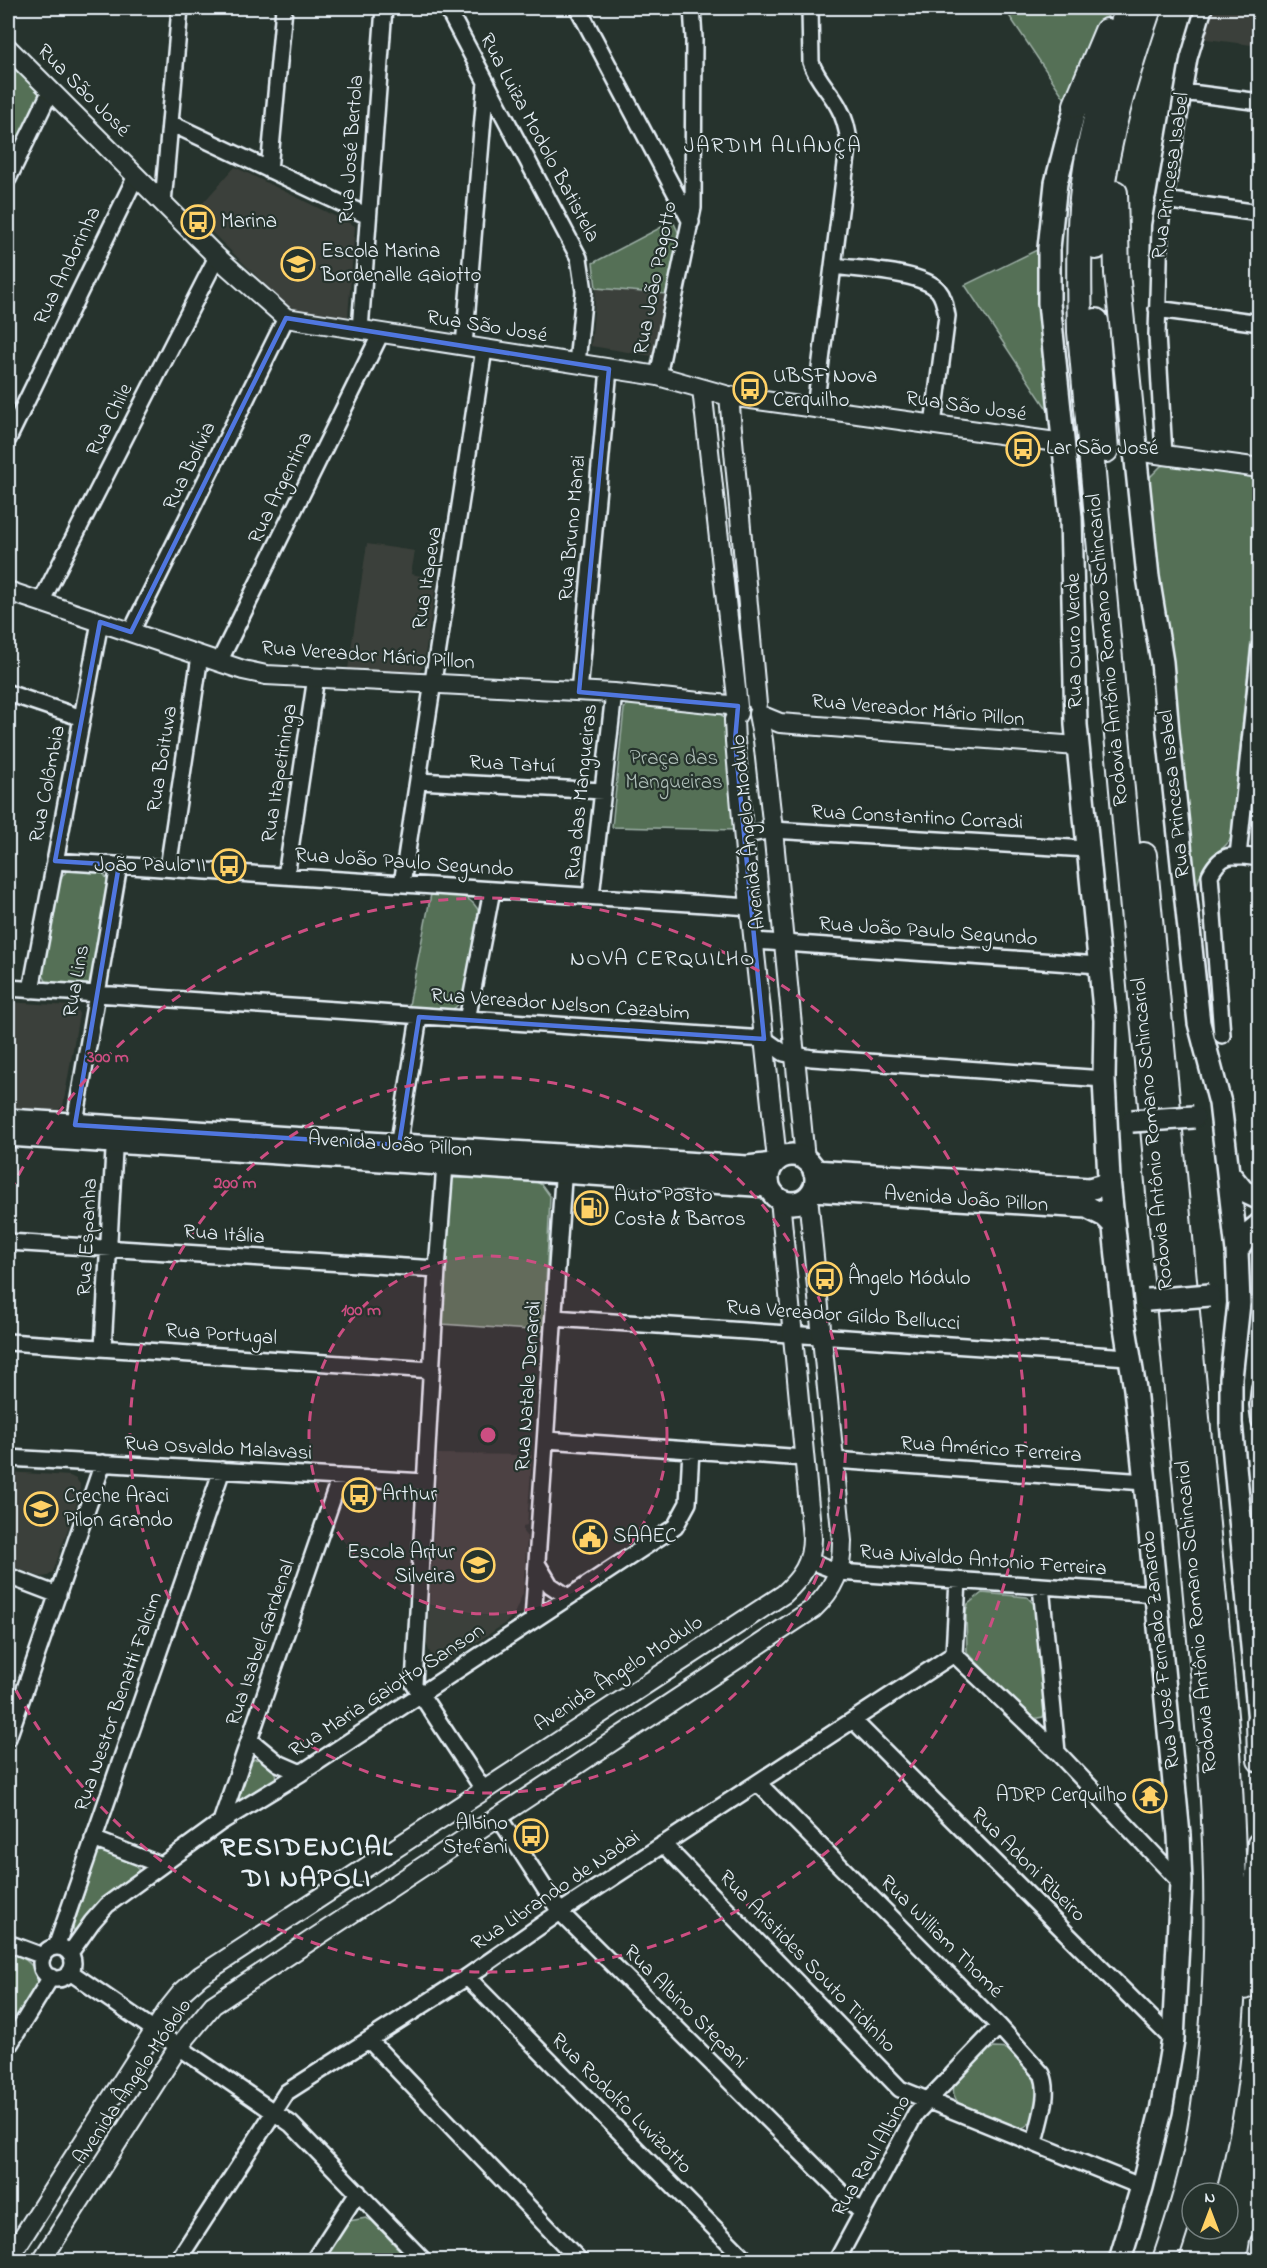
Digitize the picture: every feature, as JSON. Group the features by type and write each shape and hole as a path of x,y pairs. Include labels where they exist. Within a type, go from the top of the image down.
{"highway":[{"path":"1076,105 1119,8"},
{"name":"Rodovia Antônio Romano Schincariol","path":"1128,8 1104,84 1087,169 1079,249 1080,332 1214,1806 1212,2038 1198,2144 1165,2260"},
{"name":"Rodovia Antônio Romano Schincariol","path":"1149,8 1121,92 1111,131 1098,215 1096,331 1227,1737 1234,1872 1229,2056 1214,2149 1205,2181"},
{"path":"1121,92 1114,231 1135,451"},
{"path":"1259,1721 1260,1760"},
{"path":"1229,2056 1249,1961 1258,1888 1260,1844"},
{"path":"1182,2260 1188,2241"}],"main road":[{"name":"Rua Ouro Verde","path":"1076,105 1056,183 1049,248 1049,303 1073,541 1077,746 1105,1020 1104,1079 1109,1179"},
{"name":"Rua Princesa Isabel","path":"1135,451 1148,577 1162,662 1199,1023 1220,1103 1225,1135"},
{"path":"1107,1141 1117,1128 1132,1121 1194,1117 1212,1122 1225,1135 1238,1259 1239,1303 1231,1378 1231,1423 1259,1721"},
{"name":"Avenida João Pillon","path":"8,1120 73,1132 564,1164 775,1193"},
{"name":"Avenida João Pillon","path":"8,1135 73,1132"},
{"name":"Avenida João Pillon","path":"397,1154 445,1165 747,1167 775,1162"},
{"path":"788,1155 810,1179 792,1202 775,1193 768,1175 775,1162 788,1155"},
{"path":"1229,1174 1243,1191 1260,1199"},
{"name":"Avenida João Pillon","path":"810,1179 1089,1189 1103,1185 1109,1179"},
{"name":"Avenida João Pillon","path":"810,1179 1087,1207 1105,1216 1114,1226"},
{"name":"Rua José Fernado Zanardo","path":"1109,1179 1128,1357 1135,1389 1145,1482 1179,1835 1180,1883 1173,2040 1161,2110 1142,2187 1120,2260"},
{"path":"1120,1286 1132,1297 1148,1300 1210,1295 1228,1285 1248,1234 1260,1224"}],"street":[{"path":"163,203 180,8"},
{"path":"269,170 284,8"},
{"name":"Rua José Bertola","path":"360,330 384,8"},
{"name":"Rua Luiza Modolo Batistela","path":"447,8 579,258 584,291 577,364"},
{"path":"578,8 692,222"},
{"name":"Rua João Pagotto","path":"658,376 692,222 694,49 692,8"},
{"path":"810,8 813,70 839,108 849,140 815,408"},
{"name":"Rua Princesa Isabel","path":"1164,455 1157,309 1160,225 1189,58 1204,8"},
{"name":"Rua São José","path":"8,48 217,257 286,318 658,376 737,398 1063,443"},
{"path":"464,346 486,82"},
{"path":"8,179 51,90"},
{"path":"1183,92 1260,102"},
{"path":"170,123 368,216"},
{"name":"Rua Andorinha","path":"8,439 136,176"},
{"path":"1164,200 1260,213"},
{"name":"Rua Chile","path":"41,602 217,257"},
{"path":"834,266 920,279 941,294 947,316 933,425"},
{"path":"1157,309 1260,323"},
{"name":"Rua Bolívia","path":"131,632 286,318"},
{"name":"Rua Argentina","path":"219,662 381,333"},
{"name":"Rua Itapeva","path":"402,884 484,349"},
{"name":"Rua Bruno Manzi","path":"579,692 609,369"},
{"name":"Avenida Ângelo Modulo","path":"702,388 738,709 734,720 775,1162"},
{"name":"Avenida Ângelo Modulo","path":"498,1816 813,1609 831,1588 839,1572 842,1541 822,1336 810,1179 795,1056 763,740 757,709 732,431 737,398"},
{"path":"1135,451 1260,468"},
{"name":"Rua Vereador Mário Pillon","path":"8,591 219,662 266,675 614,693 738,709 746,699 752,700 757,709 780,723 1077,746"},
{"name":"Rua Colômbia","path":"31,990 100,622"},
{"path":"1260,647 1255,732 1238,856 1260,858"},
{"name":"Rua Boituva","path":"168,868 201,656"},
{"name":"Rua Itapetininga","path":"286,876 316,677"},
{"path":"8,693 82,718"},
{"name":"Rua das Mangueiras","path":"591,896 614,693"},
{"name":"Rua Tatuí","path":"418,781 603,791"},
{"name":"Rua Constantino Corradi","path":"744,835 773,830 1087,849"},
{"name":"Rua Princesa Isabel","path":"1222,1035 1210,875 1225,857 1238,856"},
{"name":"Rua João Paulo Segundo","path":"55,861 750,907"},
{"name":"Rua Lins","path":"73,1132 119,865"},
{"path":"467,1020 492,890"},
{"name":"Rua João Paulo Segundo","path":"754,941 1099,965"},
{"name":"Rua Vereador Nelson Cazabim","path":"8,988 764,1039 784,1053 795,1056 1104,1079"},
{"path":"397,1154 418,1017"},
{"name":"Rua Espanha","path":"103,1348 115,1135"},
{"name":"Rua Natale Denardi","path":"533,1620 564,1164"},
{"path":"445,1165 414,1684 483,1789"},
{"path":"775,1193 792,1334 812,1538 810,1561"},
{"name":"Rua Itália","path":"8,1242 437,1269"},
{"name":"Rua Vereador Gildo Bellucci","path":"554,1318 1128,1357"},
{"name":"Rua Portugal","path":"8,1342 432,1370"},
{"path":"1260,1387 1258,1405 1260,1421"},
{"path":"547,1440 804,1458"},
{"name":"Rua Maria Gaiotto Sanson","path":"56,1952 92,1922 107,1905 221,1822 301,1773 675,1527 688,1503 691,1450"},
{"name":"Rua Osvaldo Malavasi","path":"8,1458 425,1482"},
{"name":"Rua Américo Ferreira","path":"834,1460 1145,1482"},
{"path":"8,1738 14,1695 58,1594 103,1463"},
{"name":"Rua Nestor Benatti Falcim","path":"56,1952 93,1839 222,1470"},
{"name":"Rua Isabel Gardenal","path":"221,1822 340,1477"},
{"name":"Avenida Ângelo Modulo","path":"153,2030 181,1993 200,1976 784,1593 801,1577 810,1561"},
{"name":"Rua Nivaldo Antonio Ferreira","path":"810,1561 839,1572 1156,1594"},
{"path":"537,1565 550,1585 568,1597"},
{"path":"8,1576 58,1594"},
{"path":"958,1580 954,1654 1057,1752 1180,1883"},
{"path":"1041,1586 1057,1752"},
{"name":"Rua Librando de Nadai","path":"178,2260 287,2092 370,2041 560,1912 954,1654"},
{"name":"Rua Adoni Ribeiro","path":"853,1720 1173,2040"},
{"path":"250,1740 268,1757 301,1773"},
{"path":"519,1767 536,1791"},
{"name":"Rua William Thomé","path":"758,1782 999,2026 1042,2074 1046,2082 1046,2091 1035,2143"},
{"path":"451,1811 467,1836"},
{"name":"Avenida Ângelo Módolo","path":"42,2260 179,2046 213,2005 498,1816"},
{"name":"Rua Albino Stepani","path":"498,1816 560,1912 862,2213"},
{"path":"93,1839 161,1865"},
{"name":"Rua Aristides Souto Tidinho","path":"663,1844 900,2089 1142,2187"},
{"path":"8,1943 56,1952 73,1962 70,1972 62,1978 51,1977 42,1966 56,1952"},
{"path":"70,1972 291,2124 423,2260"},
{"path":"8,2048 51,1977"},
{"name":"Rua Rodolfo Luvizotto","path":"466,1977 746,2260"},
{"name":"Rua Raul Albino","path":"837,2260 916,2113 999,2026"},
{"name":"Avenida Ângelo Módolo","path":"8,2260 153,2030"},
{"path":"370,2041 579,2260"},
{"path":"314,2260 358,2192"},
{"path":"1257,2260 1260,2242"}],"highlighted area":[{"path":"286,318 609,369 579,692 738,706 735,741 764,1039 419,1017 399,1145 75,1125 119,865 55,861 100,622 131,632"}],"shaded area":[{"path":"1194,8 1259,8 1259,46 1185,36"},
{"name":"Escola Marina Bordenalle Gaiotto","path":"235,167 355,226 348,317 294,309 283,302 193,214"},
{"path":"596,288 666,294 652,356 591,346"},
{"path":"367,544 415,551 411,574 437,579 423,667 418,672 348,669"},
{"path":"8,1002 70,1006 76,1008 79,1014 63,1106 54,1114 8,1112"},
{"name":"Escola Artur Silveira","path":"438,1454 532,1455 527,1525 523,1526 523,1532 527,1537 523,1593 514,1614 506,1623 450,1660 441,1662 432,1658 427,1645"},
{"name":"Creche Araci Pilon Grando","path":"8,1472 70,1476 80,1484 80,1494 53,1572 48,1576 41,1577 8,1565"}],"green space":[{"path":"1004,8 1099,8 1108,17 1067,102"},
{"path":"8,61 43,96 8,164"},
{"path":"673,221 679,234 666,294 596,288 593,263"},
{"path":"1041,248 1051,415 965,285"},
{"path":"1173,464 1259,477 1259,560 1231,838 1207,862 1197,885 1210,1037 1157,594 1148,479 1161,466"},
{"name":"Praça das Mangueiras","path":"632,702 719,710 726,723 735,830 612,827 624,709"},
{"path":"69,870 102,872 110,888 94,971 90,984 85,985 68,986 51,983 46,981 42,973 60,877"},
{"path":"431,894 453,895 467,899 477,908 480,915 463,997 453,1009 440,1012 408,1010"},
{"path":"451,1178 531,1179 542,1185 550,1196 544,1331 441,1324"},
{"path":"982,1593 1027,1597 1034,1604 1037,1612 1045,1711 1043,1717 1032,1719 967,1652 966,1612 968,1604"},
{"path":"264,1760 275,1768 277,1778 236,1805 251,1761"},
{"path":"103,1851 136,1864 138,1873 102,1900 74,1931 73,1927 98,1852"},
{"path":"8,1951 24,1959 34,1968 37,1978 31,1999 8,2035"},
{"path":"994,2048 1012,2051 1027,2065 1039,2083 1040,2095 1037,2109 1031,2121 1021,2128 999,2123 960,2105 955,2097 953,2091 955,2081 987,2050"},
{"path":"366,2218 372,2221 409,2260 322,2260 349,2221"}],"place":[{"name":"Marina","path":"198,222"},
{"name":"Escola Marina Bordenalle Gaiotto","path":"298,264"},
{"name":"UBSF Nova Cerquilho","path":"750,389"},
{"name":"Lar São José","path":"1023,449"},
{"name":"João Paulo II","path":"229,866"},
{"name":"Auto Posto Costa & Barros","path":"591,1208"},
{"name":"Ângelo Módulo","path":"825,1279"},
{"name":"Arthur","path":"359,1495"},
{"name":"Creche Araci Pilon Grando","path":"41,1509"},
{"name":"SAAEC","path":"590,1537"},
{"name":"Escola Artur Silveira","path":"478,1565"},
{"name":"ADRP Cerquilho","path":"1150,1796"},
{"name":"Albino Stefani","path":"531,1836"}],"district":[{"name":"JARDIM ALIANÇA","path":"773,147"},
{"name":"NOVA CERQUILHO","path":"663,960"},
{"name":"RESIDENCIAL DI NAPOLI","path":"307,1864"}]}
